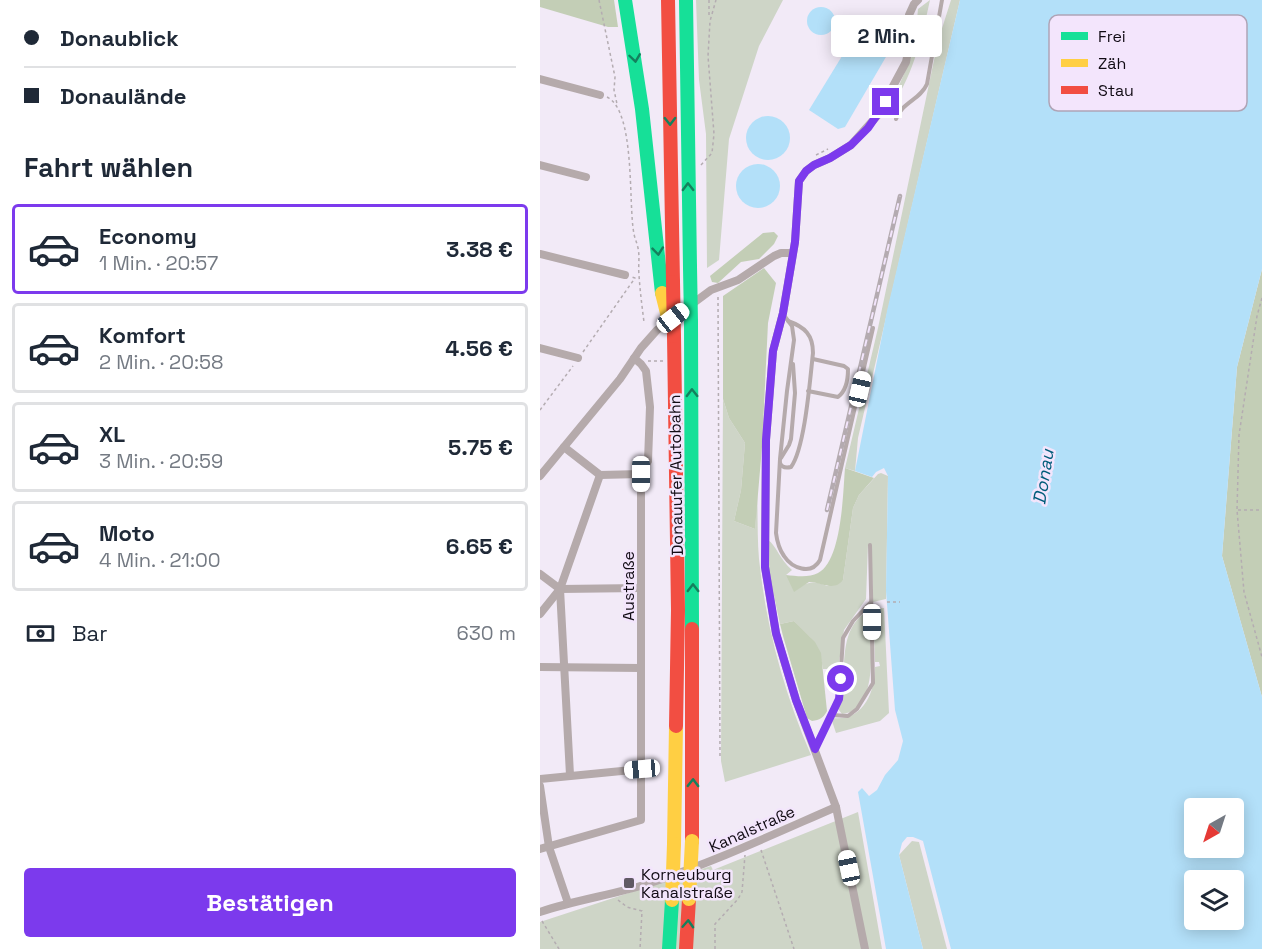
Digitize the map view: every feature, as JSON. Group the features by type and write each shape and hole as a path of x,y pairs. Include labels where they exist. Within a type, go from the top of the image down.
{"highway":[{"path":"624,0 643,121 662,292 674,336"},
{"name":"Donauufer Autobahn","path":"668,0 678,610 674,844 669,949"},
{"name":"Donauufer Autobahn","path":"686,0 691,322 693,772 686,949"}],"street":[{"path":"865,949 836,807 796,700 776,633 765,567 766,440 773,351 783,313 796,232 799,181 814,165 851,145 877,116 906,62 910,42 909,15 918,0"},
{"path":"540,79 600,95"},
{"path":"540,165 586,177"},
{"path":"540,254 625,275"},
{"path":"540,476 657,330 705,293 738,280 774,256 792,254"},
{"path":"540,348 578,358"},
{"name":"Austraße","path":"549,847 642,820 641,474 648,461 650,407 646,371 634,358"},
{"path":"564,447 600,475 641,474"},
{"path":"540,614 560,589 600,475"},
{"path":"540,574 560,589 641,588"},
{"path":"560,589 570,775"},
{"path":"540,667 641,668"},
{"path":"540,779 642,769"},
{"path":"540,786 549,847 568,903"},
{"name":"Kanalstraße","path":"540,912 610,894 693,868 836,807"},
{"path":"540,849 549,847"}],"lane":[{"path":"896,119 903,107 921,95 925,89 942,0"},
{"path":"780,461 791,439 795,393 793,330 783,313"},
{"path":"780,461 783,467 788,468 796,461 808,391 813,343 810,334 788,321"},
{"path":"793,357 780,461 776,532 778,543 788,561 800,568 810,569 820,560 873,328"},
{"path":"808,391 838,397 843,392 848,374 848,369 844,366 812,359"},
{"path":"831,715 848,716 858,709 873,683 870,545"},
{"path":"815,749 839,699 843,638 853,621 870,603"}],"path":[{"path":"599,0 615,77 614,90 626,139 644,322"},
{"path":"688,179 712,153 714,134 708,57 709,0"},
{"path":"710,21 716,0"},
{"path":"600,95 609,97 618,108"},
{"path":"540,410 635,278 625,275"},
{"path":"719,287 720,758"},
{"path":"1262,298 1257,316 1239,435 1237,510 1244,592 1262,657"},
{"path":"648,361 663,361"},
{"path":"1237,510 1262,510"},
{"path":"887,602 900,602"},
{"path":"758,840 794,949"},
{"path":"715,949 715,924 742,892 746,846"},
{"path":"610,894 627,907 642,911 640,949"},
{"path":"540,918 559,949"}],"shaded area":[{"path":"696,0 783,0 759,46 729,139 719,260 707,268 706,134 699,80"},
{"path":"930,0 919,45 909,73 887,113 914,51 918,9"},
{"path":"951,0 960,0 858,438 855,471 845,468 878,328 938,41"},
{"path":"723,399 729,418 745,443 741,490 734,521 755,529 757,489 759,559 771,634 792,707 811,755 725,782 721,761"},
{"path":"881,473 888,476 886,599 873,602 871,545 868,545 866,599 844,630 838,669 823,669 819,652 810,637 794,621 780,624 769,572 768,540 792,570 786,575 802,586 814,583 827,586 843,580 853,508 859,495"},
{"path":"884,608 889,713 880,721 836,733 833,718 852,715 859,710 870,695 875,667 880,666 879,662 875,662 873,609"},
{"path":"866,612 869,617 871,649 867,691 862,702 854,710 842,714 838,709 843,684 846,644 856,621"},
{"path":"858,812 882,949 540,949 540,922 711,866 713,870"},
{"path":"912,841 919,842 947,949 923,949 899,855"}],"green space":[{"path":"540,0 614,0 618,27 608,27 540,7"},
{"path":"774,232 778,236 774,244 759,259 741,262 718,283 712,282 710,276 763,233"},
{"path":"764,268 776,283 768,323 762,447 755,529 734,521 741,490 745,443 729,418 723,399 723,296"},
{"path":"1262,269 1262,697 1222,556 1237,367"},
{"path":"845,468 874,478 859,495 853,508 843,580 831,586 809,582 794,592 786,575 814,575 826,566 832,555 840,525"},
{"path":"794,621 815,642 821,653 827,711 815,721 807,718 780,624"}],"water":[{"name":"Donau","path":"960,0 1262,0 1262,269 1237,367 1222,556 1262,697 1262,949 951,949 923,841 907,837 902,843 899,855 923,949 886,949 858,792 862,788 869,796 877,790 885,775 898,760 903,741 895,710 886,591 888,476 884,468 872,477 855,471 887,311"},
{"path":"821,7 831,11 835,21 831,31 821,35 811,31 807,21 811,11"},
{"path":"858,30 890,50 845,127 838,129 809,110"},
{"path":"768,116 784,122 790,138 784,154 768,160 752,154 746,138 752,122"},
{"path":"758,164 773,171 780,186 773,201 758,208 743,201 736,186 743,171"}],"railway":[{"path":"827,510 900,196"}],"traffic: fast":[{"path":"625,0 642,109 662,293"},
{"path":"686,0 690,267"},
{"path":"690,267 691,322"},
{"path":"691,322 692,629"},
{"path":"669,949 672,900"}],"traffic: slow":[{"path":"662,293 668,317"},
{"path":"674,844 676,726"},
{"path":"689,899 692,841"},
{"path":"672,900 674,844"}],"traffic: jam":[{"path":"668,0 673,282"},
{"path":"673,282 674,336"},
{"path":"674,336 678,610 676,726"},
{"path":"692,629 692,841"},
{"path":"686,949 689,899"}],"place":[{"name":"Korneuburg Kanalstraße","path":"629,883"}],"route":[{"path":"841,679 839,699 815,749 796,700 776,633 765,567 766,440 769,393 773,351 783,313 796,232 799,181 814,165 851,145 868,128 886,102"}]}
